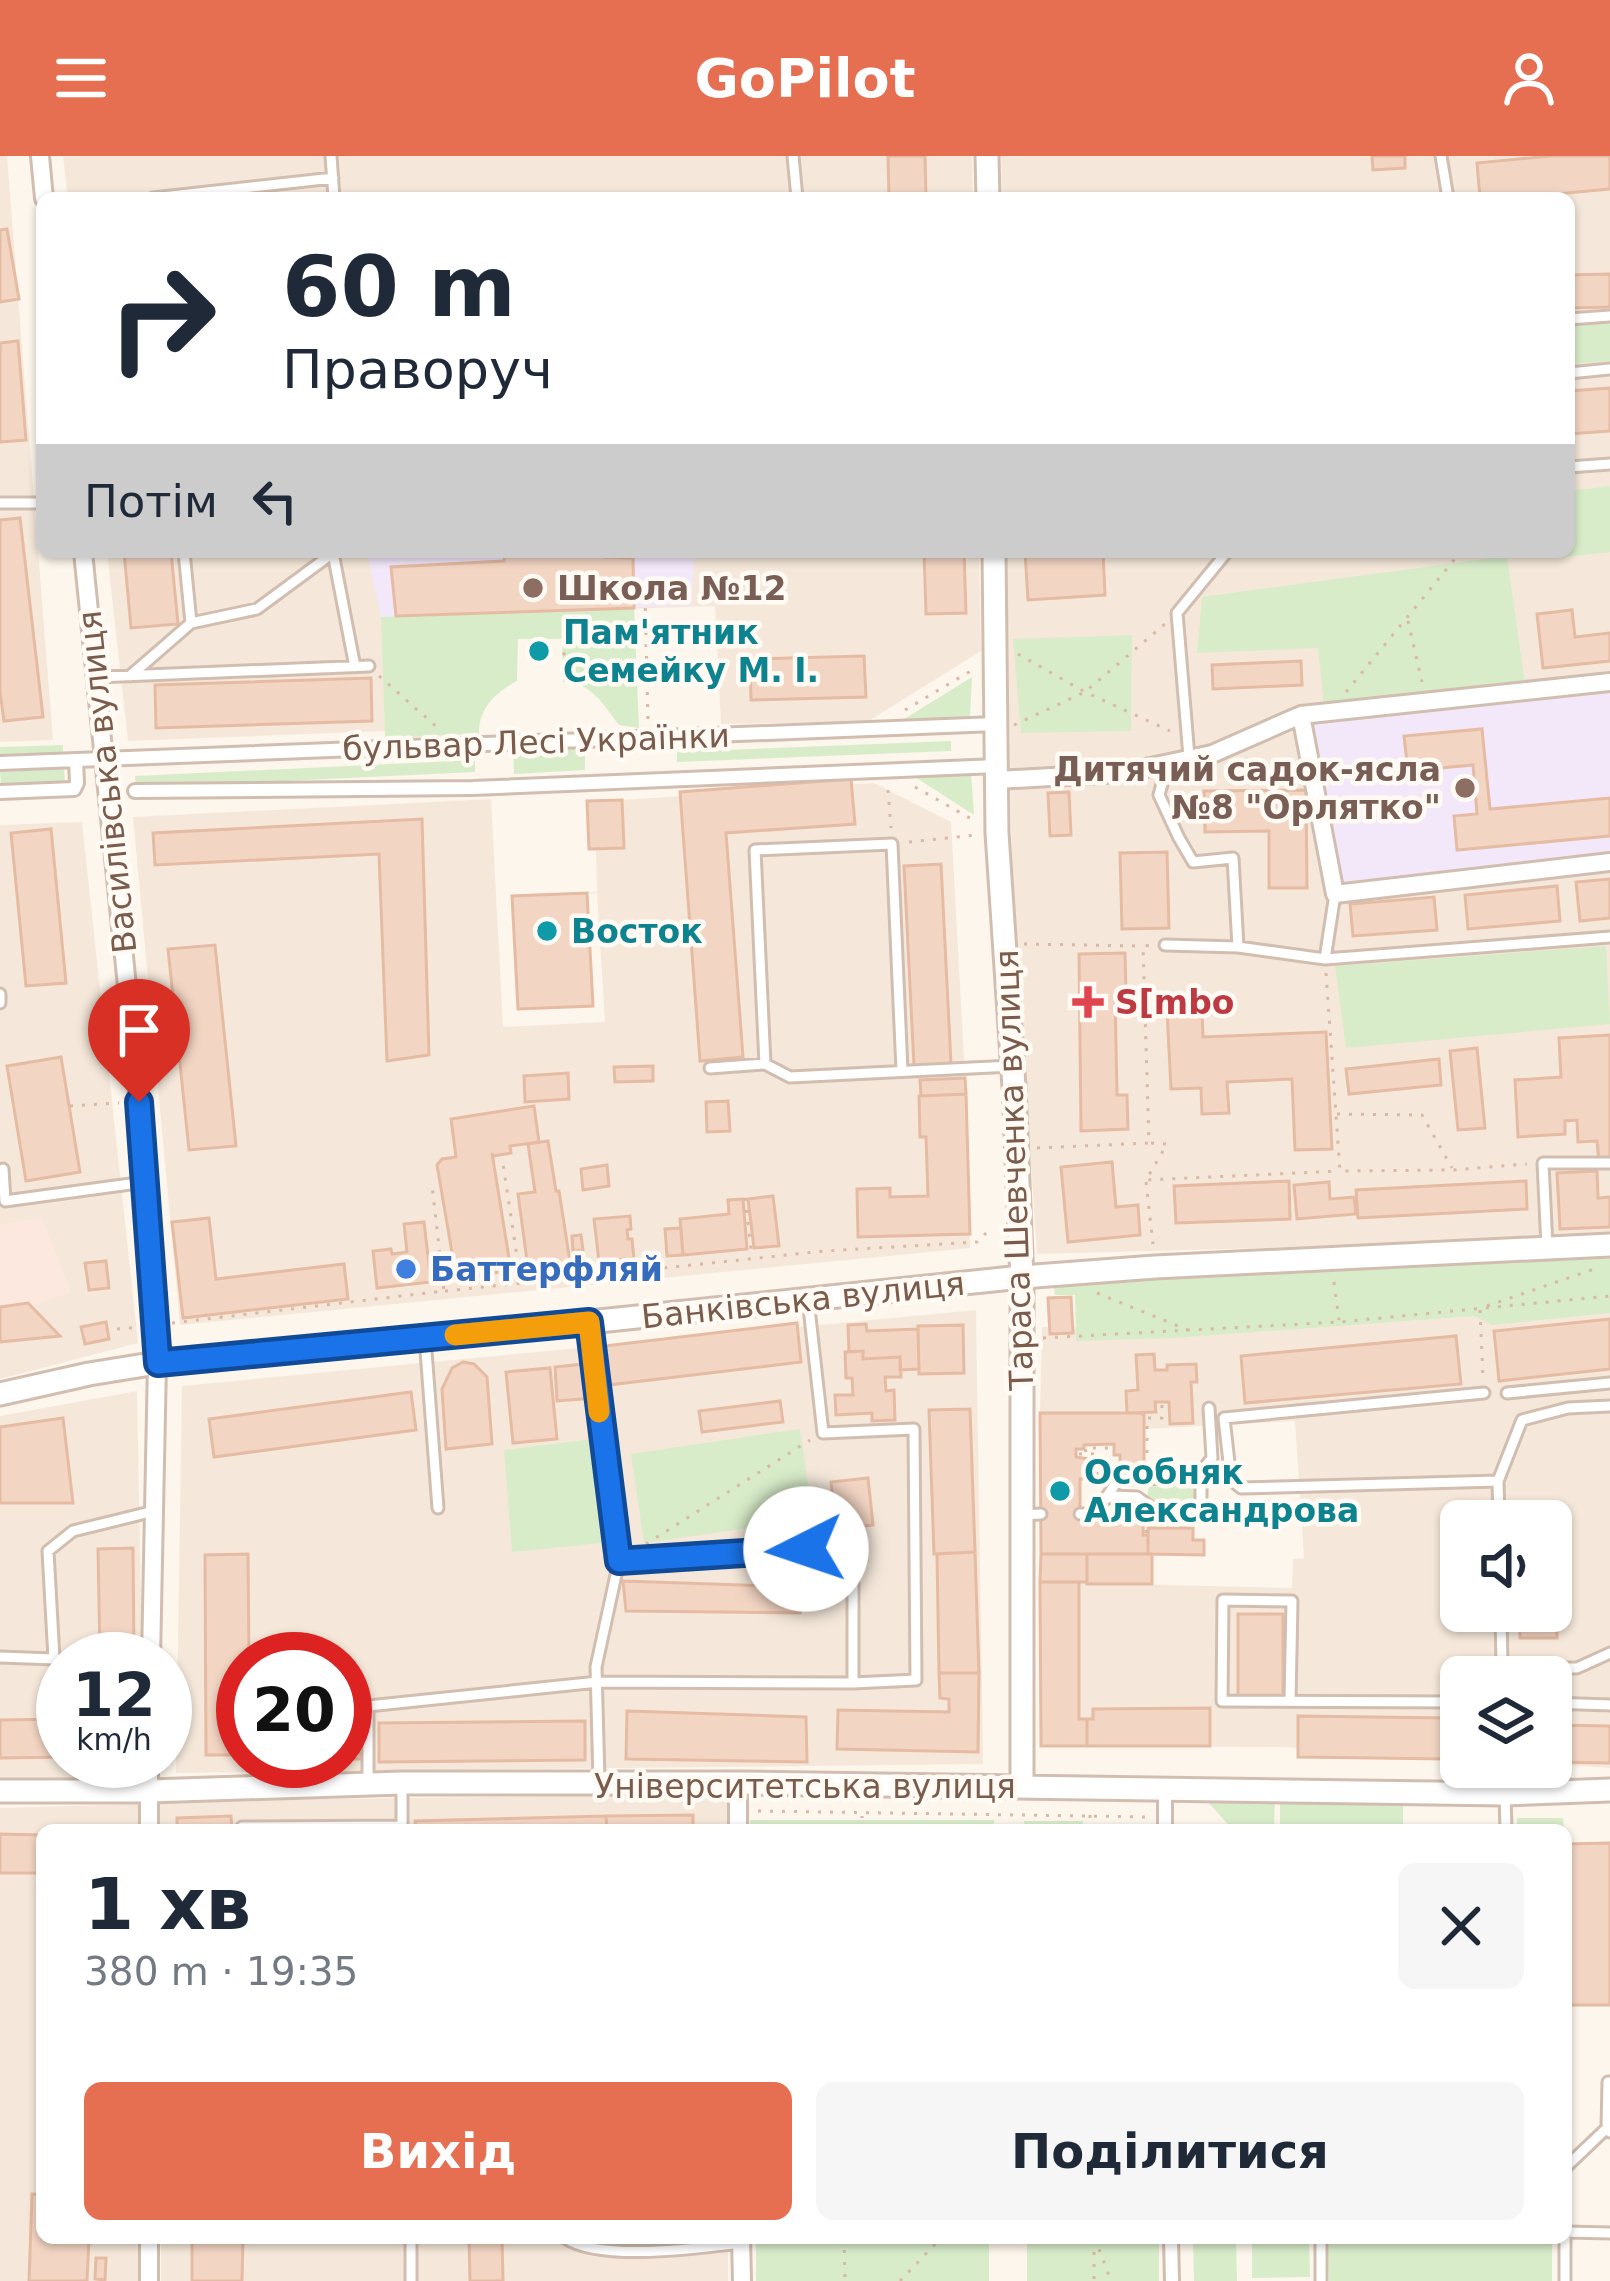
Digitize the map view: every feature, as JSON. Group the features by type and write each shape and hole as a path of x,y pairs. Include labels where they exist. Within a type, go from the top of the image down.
{"street":[{"path":"40,156 43,192"},
{"path":"987,156 988,192"},
{"name":"Василівська вулиця","path":"84,558 139,1102 158,1363 152,1632"},
{"name":"Тараса Шевченка вулиця","path":"994,558 997,833 1017,1150 1032,1515 1022,1787"},
{"path":"997,773 1122,773 1188,748 1212,754 1301,715 1610,682"},
{"path":"1301,715 1335,894 1610,862"},
{"name":"бульвар Лесі Українки","path":"0,763 996,728"},
{"path":"0,792 74,789 76,761"},
{"name":"бульвар Лесі Українки","path":"135,791 473,788 887,771 997,773"},
{"name":"Банківська вулиця","path":"0,1394 158,1363 1022,1277 1610,1245"},
{"name":"Університетська вулиця","path":"372,1784 1505,1794 1610,1790"},
{"path":"738,1784 738,1821"},
{"name":"Університетська вулиця","path":"0,1791 243,1788"},
{"path":"1165,1789 1165,1824"},
{"path":"149,1791 149,1824"},
{"path":"149,2244 149,2281"},
{"path":"741,2244 742,2281"},
{"path":"1171,2244 1172,2281"}],"lane":[{"path":"331,156 334,192"},
{"path":"794,156 797,192"},
{"path":"1441,156 1447,192"},
{"path":"207,192 333,178"},
{"path":"1575,319 1610,316"},
{"path":"1575,372 1610,369"},
{"path":"1575,467 1610,464"},
{"path":"0,503 36,503"},
{"path":"185,558 191,623"},
{"path":"130,676 191,623 257,609 326,558"},
{"path":"334,558 356,667"},
{"path":"1222,558 1177,613 1188,748 1166,769 1160,795 1193,862 1233,858 1238,947"},
{"path":"97,677 369,667"},
{"path":"765,1064 755,850 892,844 902,1071"},
{"path":"1325,959 1335,894"},
{"path":"1165,945 1238,947 1325,959 1610,937"},
{"path":"0,994 0,1004"},
{"path":"710,1068 765,1064 790,1077 1012,1066"},
{"path":"1547,1247 1544,1163 1610,1163"},
{"path":"3,1168 5,1201 145,1181"},
{"path":"372,1706 598,1682 916,1680 914,1429 823,1432 808,1299"},
{"path":"589,1322 619,1561 596,1667 599,1785"},
{"path":"425,1338 438,1508"},
{"path":"1507,1393 1610,1383"},
{"path":"1484,1393 1224,1418 1231,1480 1241,1488 1498,1481"},
{"path":"1498,1500 1498,1481 1522,1420 1568,1408 1610,1406"},
{"path":"1080,1514 1097,1511 1119,1479 1190,1478 1201,1472 1212,1457 1209,1408"},
{"path":"1104,1500 1130,1496 1155,1510 1197,1508 1203,1501 1201,1472"},
{"path":"0,1657 54,1659 48,1551 73,1531 154,1511"},
{"path":"619,1561 853,1546 853,1683"},
{"path":"1290,1701 1292,1601 1223,1600 1222,1701 1440,1702"},
{"path":"1572,1668 1610,1654"},
{"path":"1572,1704 1610,1705"},
{"path":"402,1783 403,1824"},
{"path":"1505,1794 1506,1824"},
{"path":"1572,2162 1608,2130 1610,2082"},
{"path":"1572,2235 1610,2234"},
{"path":"411,2244 411,2281"},
{"path":"574,2244 667,2251 719,2244"},
{"path":"1321,2244 1321,2281"},
{"path":"1565,2244 1565,2281"}],"path":[{"path":"1330,712 1456,558"},
{"path":"645,596 649,737"},
{"path":"996,728 1084,692 1177,613"},
{"path":"1408,617 1426,702"},
{"path":"562,655 583,630 645,628"},
{"path":"907,708 996,648 1188,748"},
{"path":"369,667 457,744"},
{"path":"887,771 997,833"},
{"path":"887,771 892,844 997,833"},
{"path":"1005,943 1165,945"},
{"path":"1143,946 1149,1143"},
{"path":"1325,959 1340,1171"},
{"path":"70,1106 139,1102"},
{"path":"1335,1114 1422,1114 1453,1170"},
{"path":"1017,1150 1167,1144 1146,1180 1156,1267"},
{"path":"1146,1180 1544,1163"},
{"path":"502,1164 521,1282"},
{"path":"432,1186 444,1292"},
{"path":"745,1198 752,1258"},
{"path":"117,1329 752,1258 977,1242 986,1233"},
{"path":"1479,1308 1610,1264"},
{"path":"1334,1277 1339,1322"},
{"path":"1090,1290 1190,1330"},
{"path":"1023,1339 1339,1322 1610,1296"},
{"path":"1479,1308 1484,1393"},
{"path":"1148,1478 1147,1418 1162,1418 1162,1405"},
{"path":"619,1561 823,1432"},
{"path":"1097,1511 1097,1454 1082,1454 1085,1448 1112,1448"},
{"path":"738,1821 862,1814 1165,1824"},
{"path":"862,1814 862,1824"},
{"path":"844,2244 845,2281"},
{"path":"901,2281 935,2244"},
{"path":"1094,2281 1095,2244"},
{"path":"1097,2244 1111,2281"}],"shaded area":[{"path":"0,156 7,156 53,740 0,742"},
{"path":"63,156 972,156 973,192 67,192"},
{"path":"1001,156 1610,156 1610,1239 1037,1254 1012,880 1007,558 1575,558 1575,192 1002,192"},
{"path":"108,558 979,558 981,651 867,722 721,724 715,606 382,617 385,731 128,741"},
{"name":"Школа №12","path":"368,558 694,558 692,605 381,617"},
{"name":"Дитячий садок-ясла №8 \"Орлятко\"","path":"1610,685 1610,858 1338,887 1306,718"},
{"path":"874,783 951,822 970,1248 180,1325 133,817 491,799 503,1027 605,1022 597,893 587,894 593,1006 518,1009 512,896 597,892 596,849 624,847 622,800"},
{"path":"82,822 138,1343 0,1379 0,825"},
{"path":"42,1218 71,1292 0,1318 0,1225"},
{"path":"1610,1284 1610,1768 1572,1765 1572,1656 1440,1656 1440,1757 1282,1747 1041,1746 1040,1582 1292,1588 1293,1559 1304,1558 1295,1421 1144,1429 1140,1413 1040,1413 1042,1327"},
{"path":"976,1310 983,1764 372,1771 372,1632 216,1632 216,1773 192,1773 192,1632 178,1632 182,1386"},
{"path":"137,1391 141,1632 36,1632 36,1779 0,1779 0,1416"},
{"path":"728,1794 728,1824 160,1824 160,1801"},
{"path":"138,1804 138,1824 36,1824 36,2244 140,2244 140,2281 0,2281 0,1808"},
{"path":"161,2244 728,2244 728,2281 161,2281"}],"green space":[{"path":"1610,323 1610,361 1575,364 1575,326"},
{"path":"1610,486 1610,552 1575,556 1575,490"},
{"path":"1507,558 1525,684 1324,706 1318,648 1197,653 1202,597"},
{"path":"634,608 639,728 619,725 589,690 563,682 562,639 518,639 517,681 490,702 479,734 385,738 381,617"},
{"path":"1132,635 1131,731 1021,733 1013,639"},
{"path":"972,677 970,717 901,721"},
{"path":"951,741 951,751 677,762 677,752"},
{"path":"63,745 63,758 0,760 0,747"},
{"path":"585,745 585,770 514,774 513,748"},
{"path":"475,760 475,772 136,788 135,776"},
{"path":"64,769 65,783 1,785 0,772"},
{"path":"971,773 974,815 915,777"},
{"path":"1606,946 1610,1024 1346,1048 1335,966"},
{"path":"1610,1256 1610,1313 1492,1325 1474,1316 1076,1341 1075,1295 1055,1295 1053,1283"},
{"path":"800,1429 813,1519 644,1543 631,1454"},
{"path":"593,1439 603,1543 512,1552 504,1450"},
{"path":"1193,1484 1194,1501 1147,1499 1149,1485"},
{"path":"1280,1800 1403,1802 1403,1824 1280,1824"},
{"path":"1275,1801 1274,1824 1228,1824 1208,1802"},
{"path":"1517,1818 1563,1818 1564,1824 1517,1824"},
{"path":"750,1820 994,1820 994,1824 750,1824"},
{"path":"1024,1821 1083,1821 1083,1824"},
{"path":"756,2244 989,2244 989,2281 756,2281"},
{"path":"1027,2244 1159,2244 1159,2281 1027,2281"},
{"path":"1193,2244 1236,2244 1237,2281 1194,2281"},
{"path":"1252,2244 1309,2244 1310,2277 1252,2278"},
{"path":"1328,2244 1552,2244 1552,2281 1329,2281"}],"building":[{"path":"888,156 925,156 926,192 889,192"},
{"path":"1372,156 1405,156 1405,168 1373,170"},
{"path":"1610,156 1610,189 1479,192 1477,163"},
{"path":"7,229 19,299 0,302 0,230"},
{"path":"1610,274 1610,307 1575,308 1575,275"},
{"path":"18,341 26,440 0,442 0,343"},
{"path":"1610,388 1610,431 1575,434 1575,391"},
{"path":"20,518 43,717 4,721 0,520"},
{"path":"125,558 172,558 178,624 131,628"},
{"name":"Школа №12","path":"633,558 634,608 396,616 391,567"},
{"path":"924,558 964,558 966,613 926,614"},
{"path":"1025,558 1103,558 1105,595 1028,600"},
{"path":"1572,610 1575,637 1610,633 1610,661 1543,668 1537,614"},
{"path":"864,656 866,697 751,700 750,659"},
{"path":"1301,661 1302,685 1213,689 1212,665"},
{"path":"371,678 372,721 156,728 155,685"},
{"path":"1482,729 1490,809 1610,798 1610,836 1457,850 1454,816 1477,814 1473,765 1408,771 1404,736"},
{"path":"851,779 855,824 726,833 743,1057 700,1061 680,792"},
{"path":"1306,790 1307,888 1269,888 1269,831 1205,832 1204,791"},
{"path":"1069,792 1071,835 1050,836 1048,793"},
{"path":"622,800 624,848 589,849 587,801"},
{"path":"422,819 429,1055 387,1061 379,854 155,865 153,833"},
{"path":"51,829 66,983 26,986 11,833"},
{"path":"1167,852 1169,928 1122,929 1120,853"},
{"path":"941,864 951,1064 914,1066 904,866"},
{"path":"1610,879 1610,918 1580,921 1576,882"},
{"path":"1557,886 1560,921 1468,929 1465,895"},
{"path":"587,893 593,1006 518,1009 512,896"},
{"path":"1434,897 1437,930 1353,936 1350,904"},
{"path":"215,945 236,1146 189,1150 168,949"},
{"path":"1125,953 1126,995 1115,995 1117,1095 1127,1095 1128,1129 1081,1131 1079,954"},
{"path":"1202,1009 1203,1037 1326,1032 1332,1149 1295,1150 1292,1079 1227,1082 1229,1113 1202,1114 1201,1088 1171,1089 1167,1010"},
{"path":"1610,1035 1610,1160 1599,1161 1597,1141 1578,1142 1577,1120 1565,1121 1565,1134 1518,1137 1515,1080 1561,1077 1559,1038"},
{"path":"1477,1048 1485,1128 1458,1130 1450,1051"},
{"path":"61,1057 80,1172 26,1181 7,1066"},
{"path":"1439,1059 1441,1085 1349,1094 1346,1069"},
{"path":"653,1066 653,1081 615,1082 614,1067"},
{"path":"568,1073 569,1099 525,1102 524,1076"},
{"path":"965,1078 966,1094 921,1096 920,1080"},
{"path":"966,1094 970,1234 858,1237 857,1189 890,1188 890,1197 928,1196 919,1096"},
{"path":"728,1101 730,1131 707,1132 706,1102"},
{"path":"534,1106 539,1142 510,1146 511,1153 492,1153 510,1264 505,1265 506,1271 456,1276 437,1165 456,1157 451,1119"},
{"path":"548,1141 570,1262 528,1268 518,1194 535,1192 528,1144"},
{"path":"1112,1162 1116,1207 1138,1205 1140,1235 1068,1242 1061,1167"},
{"path":"607,1165 609,1186 583,1190 581,1169"},
{"path":"1597,1171 1598,1198 1610,1197 1610,1227 1560,1229 1557,1173"},
{"path":"1289,1181 1290,1219 1176,1223 1174,1186"},
{"path":"1526,1181 1527,1209 1358,1218 1356,1190"},
{"path":"1329,1182 1330,1199 1354,1197 1356,1214 1297,1219 1294,1185"},
{"path":"773,1196 779,1246 754,1248 748,1199"},
{"path":"743,1199 747,1249 683,1255 680,1219 729,1214 728,1200"},
{"path":"630,1216 631,1229 627,1230 634,1258 599,1262 594,1219"},
{"path":"209,1218 216,1279 344,1264 348,1299 183,1318 172,1222"},
{"path":"424,1222 431,1282 377,1288 373,1251 407,1252 404,1224"},
{"path":"681,1228 683,1255 667,1256 665,1229"},
{"path":"581,1235 583,1250 573,1251 572,1236"},
{"path":"106,1261 109,1288 89,1290 85,1263"},
{"path":"1071,1297 1073,1333 1050,1334 1048,1298"},
{"path":"28,1303 60,1336 0,1342 0,1307"},
{"path":"1610,1319 1610,1369 1499,1381 1494,1331"},
{"path":"106,1322 109,1339 85,1344 81,1327"},
{"path":"797,1323 801,1362 600,1386 596,1347"},
{"path":"866,1324 867,1331 918,1329 919,1369 900,1370 900,1357 863,1359 863,1351 849,1352 848,1325"},
{"path":"963,1325 964,1373 919,1374 918,1326"},
{"path":"1456,1336 1461,1384 1245,1403 1241,1356"},
{"path":"863,1351 863,1359 900,1357 901,1377 885,1377 886,1391 894,1390 895,1420 872,1421 872,1413 836,1415 835,1395 853,1395 852,1378 846,1378 845,1352"},
{"path":"1154,1354 1155,1370 1196,1364 1197,1382 1191,1382 1193,1423 1170,1424 1169,1402 1155,1402 1156,1412 1127,1413 1126,1391 1138,1390 1136,1355"},
{"path":"463,1362 474,1364 487,1377 492,1444 446,1449 442,1389 452,1368"},
{"path":"592,1363 594,1398 557,1401 555,1367"},
{"path":"550,1368 557,1439 513,1443 506,1372"},
{"path":"411,1392 416,1430 214,1457 209,1419"},
{"path":"780,1401 783,1422 702,1432 699,1411"},
{"path":"970,1409 975,1552 934,1554 929,1410"},
{"name":"Особняк Александрова","path":"1040,1413 1144,1415 1144,1465 1120,1465 1114,1444 1084,1445 1076,1449 1076,1457 1090,1459 1090,1479 1080,1479 1080,1520 1114,1519 1118,1503 1140,1503 1148,1554 1041,1554"},
{"path":"63,1418 73,1503 0,1503 0,1427"},
{"path":"868,1478 873,1525 836,1529 831,1482"},
{"path":"1148,1528 1193,1528 1193,1540 1204,1540 1204,1555 1148,1554"},
{"path":"133,1548 134,1632 100,1632 98,1549"},
{"path":"975,1552 979,1673 939,1673 937,1554"},
{"path":"248,1554 249,1632 216,1632 216,1755 206,1755 205,1555"},
{"path":"1041,1554 1087,1554 1087,1582 1040,1582"},
{"path":"1087,1554 1152,1554 1152,1584 1087,1584"},
{"path":"623,1581 802,1587 800,1613 626,1611"},
{"path":"1040,1582 1079,1582 1079,1719 1087,1719 1087,1746 1041,1746"},
{"path":"1238,1614 1283,1614 1283,1696 1238,1696"},
{"path":"1520,1632 1557,1632 1557,1638 1520,1638"},
{"path":"939,1673 979,1673 978,1752 837,1749 838,1710 949,1712 949,1699 940,1698"},
{"path":"1210,1708 1210,1746 1087,1746 1087,1719 1093,1719 1093,1709"},
{"path":"627,1711 806,1717 807,1762 626,1759"},
{"path":"1298,1716 1440,1718 1440,1759 1298,1757"},
{"path":"36,1719 36,1757 0,1758 0,1720"},
{"path":"585,1721 585,1760 379,1762 379,1723"},
{"path":"1572,1725 1610,1726 1610,1763 1572,1762"},
{"path":"693,1815 693,1824 607,1824 606,1816"},
{"path":"231,1816 232,1824 177,1824 177,1818"},
{"path":"606,1816 607,1824 415,1824"},
{"path":"0,1834 36,1835 36,1873 0,1873"},
{"path":"1610,1843 1610,2005 1572,2005 1572,1844"},
{"path":"32,2194 36,2194 36,2244 89,2244 87,2281 29,2281"},
{"path":"192,2244 243,2244 242,2281 192,2281"},
{"path":"469,2244 502,2244 503,2281 470,2281"},
{"path":"96,2258 106,2258 105,2280 95,2279"}],"slow traffic":[{"path":"455,1335 589,1322 599,1412"}],"place":[{"name":"Школа №12","path":"533,588"},
{"name":"Пам'ятник Семейку М. І.","path":"539,651"},
{"name":"Дитячий садок-ясла №8 \"Орлятко\"","path":"1465,788"},
{"name":"Восток","path":"547,931"},
{"name":"S[mbo","path":"1088,1002"},
{"name":"Баттерфляй","path":"406,1269"},
{"name":"Особняк Александрова","path":"1060,1491"}],"route":[{"path":"139,1102 158,1363 589,1322 619,1561 806,1549"}]}
